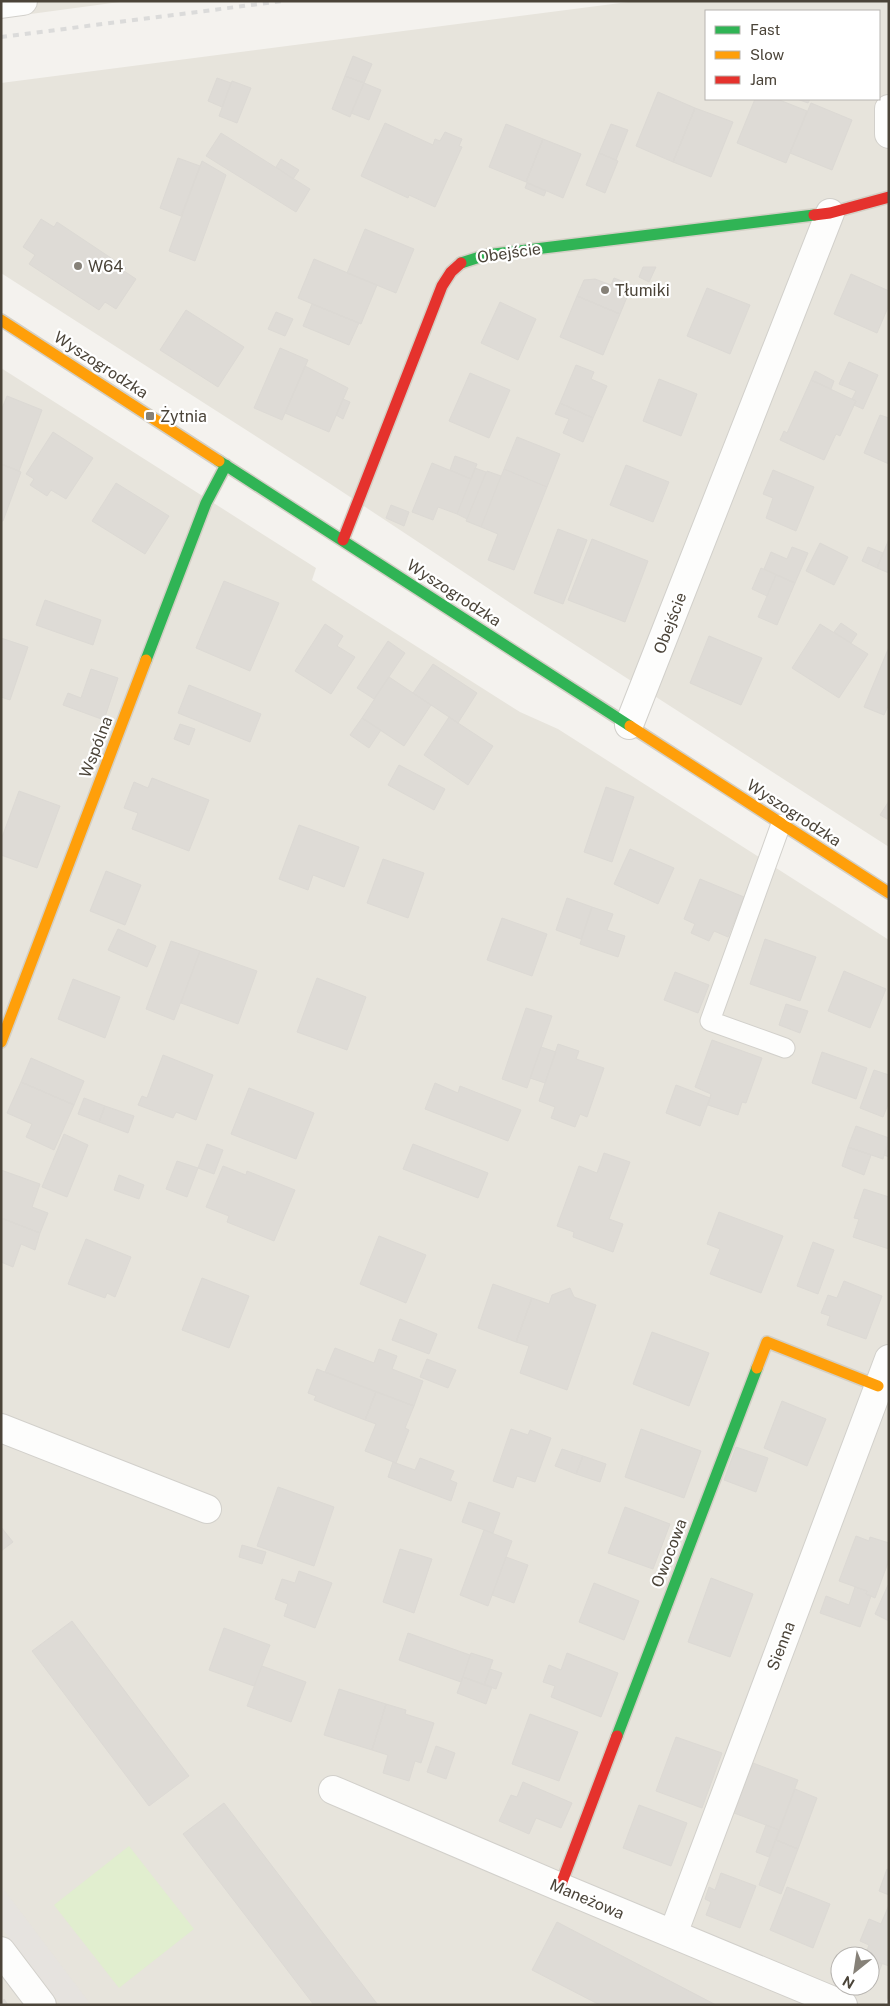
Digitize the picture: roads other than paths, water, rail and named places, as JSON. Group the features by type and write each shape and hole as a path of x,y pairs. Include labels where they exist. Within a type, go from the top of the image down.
{"street":[{"path":"1,4 23,1"},
{"path":"889,109 889,134"},
{"name":"Obejście","path":"343,540 442,286 460,262 486,255 830,213 889,197"},
{"name":"Obejście","path":"629,725 830,213"},
{"name":"Wyszogrodzka","path":"1,320 889,893"},
{"name":"Wspólna","path":"1,1042 206,503 226,465"},
{"name":"Owocowa","path":"560,1888 767,1342 878,1386"},
{"name":"Sienna","path":"673,1934 889,1359"},
{"path":"1,1428 207,1509"},
{"name":"Maneżowa","path":"333,1790 560,1888 843,2005"},
{"path":"1,1951 42,2005"}],"lane":[{"path":"781,824 710,1021 785,1048"}],"railway":[{"path":"1,37 283,1"}],"place":[{"name":"W64","path":"78,266"},
{"name":"Tłumiki","path":"605,290"},
{"name":"Żytnia","path":"150,416"}]}
